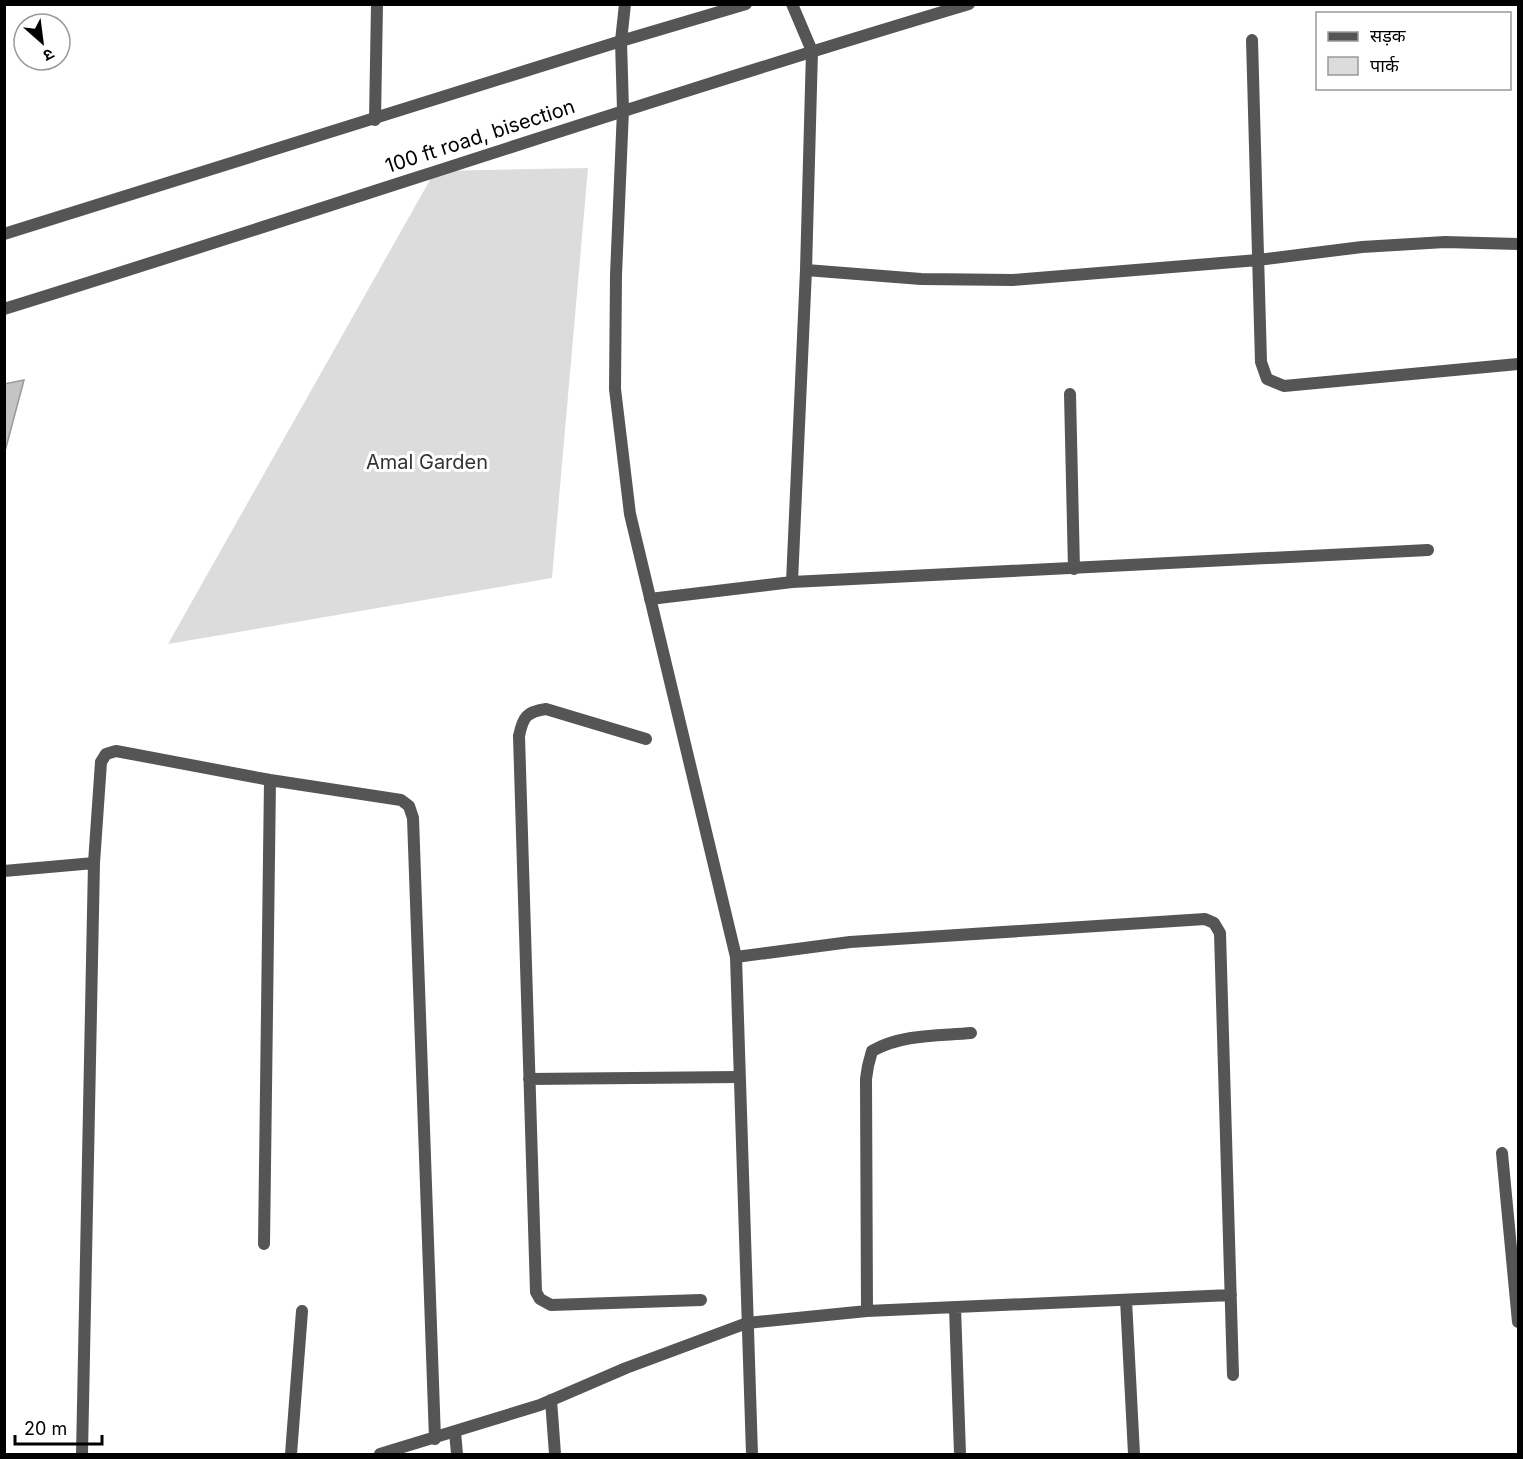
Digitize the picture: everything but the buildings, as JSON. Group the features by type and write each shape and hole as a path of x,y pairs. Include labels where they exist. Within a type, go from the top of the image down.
{"street":[{"path":"375,120 377,4"},
{"path":"625,4 621,41 623,111 616,275 615,389 630,514 736,957 752,1455"},
{"path":"4,234 746,4"},
{"path":"792,4 812,51 806,270 792,582"},
{"name":"100 ft road, bisection","path":"4,309 812,51 969,4"},
{"path":"1252,40 1261,362 1268,379 1284,386 1518,364"},
{"path":"806,270 921,279 1013,280 1258,260 1362,247 1445,242 1518,244"},
{"path":"1070,394 1074,569"},
{"path":"650,599 792,582 1428,550"},
{"path":"646,740 546,709 533,711 523,720 519,736 536,1292 540,1299 551,1305 701,1300"},
{"path":"82,1455 94,863 101,762 106,754 116,751 270,780 400,800 409,806 413,818 435,1439"},
{"path":"264,1244 270,780"},
{"path":"4,871 94,863"},
{"path":"736,957 850,942 1205,919 1215,923 1220,933 1233,1375"},
{"path":"867,1311 866,1079 873,1051 883,1045 906,1039 971,1033"},
{"path":"529,1079 739,1077"},
{"path":"1502,1153 1518,1322"},
{"path":"380,1455 550,1400 626,1368 747,1323 867,1311 1232,1295"},
{"path":"1126,1300 1134,1455"},
{"path":"955,1307 960,1455"},
{"path":"291,1455 302,1311"},
{"path":"550,1400 555,1455"},
{"path":"455,1432 457,1455"}],"green space":[{"name":"Amal Garden","path":"588,168 552,578 168,644 435,171"}]}
